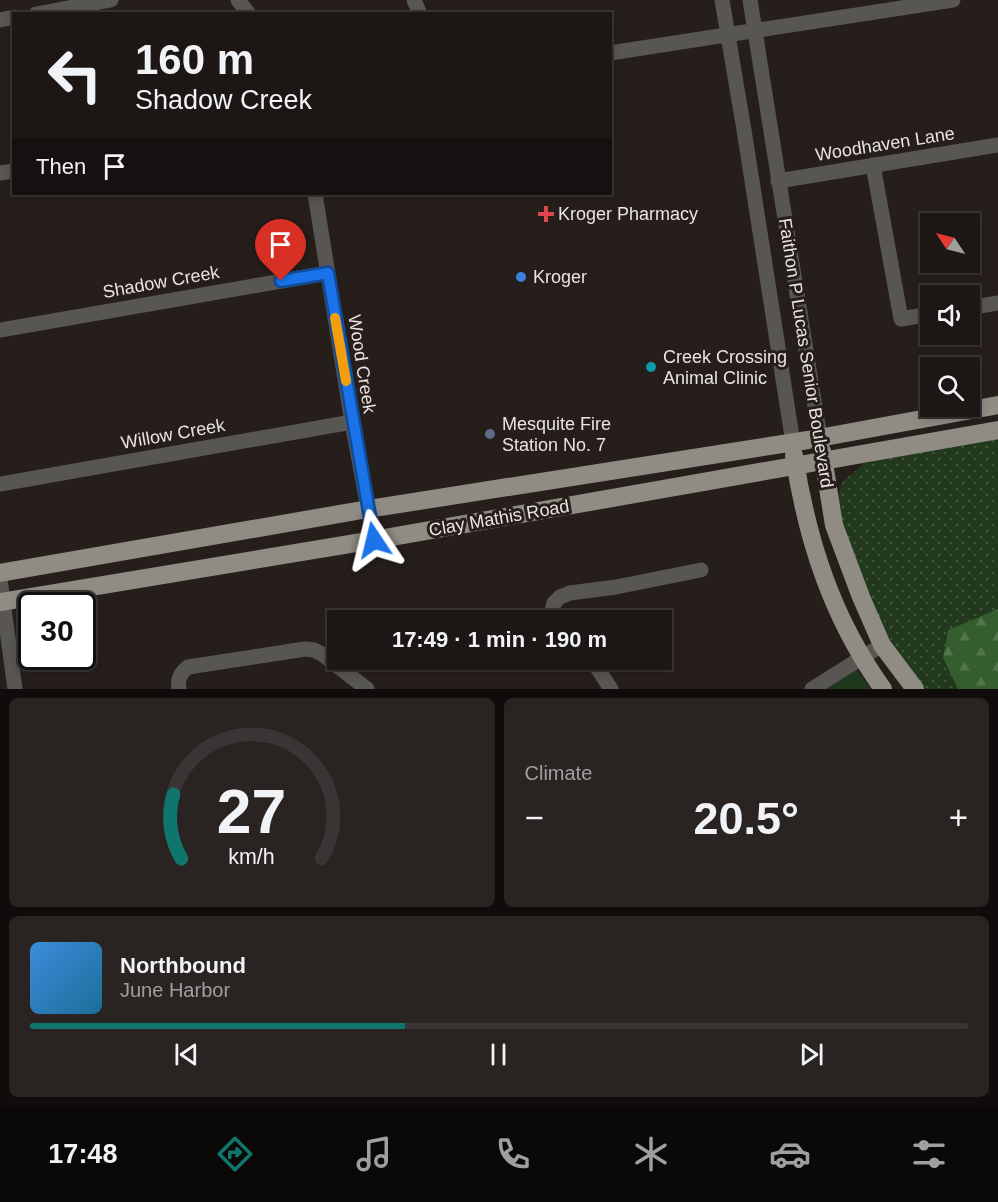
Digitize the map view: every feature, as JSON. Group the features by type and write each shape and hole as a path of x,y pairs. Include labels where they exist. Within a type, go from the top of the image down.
{"main road":[{"name":"Clay Mathis Road","path":"0,573 368,509 793,443 998,405"},
{"name":"Clay Mathis Road","path":"2,602 374,540 998,430"},
{"name":"Faithon P Lucas Senior Boulevard","path":"820,438 834,525 861,597 882,645 915,689"},
{"name":"Faithon P Lucas Senior Boulevard","path":"793,443 810,536 819,563 835,605 861,659 883,689"},
{"path":"630,467 634,494"},
{"path":"514,486 519,514"},
{"path":"216,536 220,566"}],"street":[{"path":"47,12 111,0"},
{"path":"238,0 247,12"},
{"name":"Faithon P Lucas Senior Boulevard","path":"722,0 793,443"},
{"name":"Faithon P Lucas Senior Boulevard","path":"750,0 820,438"},
{"path":"612,53 953,0"},
{"name":"Woodhaven Lane","path":"778,181 998,145"},
{"path":"873,165 901,319 920,316"},
{"name":"Wood Creek","path":"315,195 352,422 374,540"},
{"path":"759,226 785,222"},
{"name":"Shadow Creek","path":"0,330 328,273"},
{"path":"980,306 998,303"},
{"name":"Willow Creek","path":"0,484 352,422"},
{"path":"552,610 554,603 560,597 570,593 616,587 701,570"},
{"path":"0,579 15,689"},
{"path":"812,689 882,645"},
{"path":"180,681 188,668 305,649 314,650 333,662 367,689"},
{"path":"599,670 611,689"}],"green space":[{"path":"998,436 998,609 948,630 943,658 958,689 925,689 877,617 836,506 842,482 865,463"},
{"path":"998,609 998,689 958,689 943,658 948,630"},
{"path":"855,667 871,689 819,689"}],"slow traffic":[{"path":"335,318 346,381"}],"place":[{"name":"Kroger Pharmacy","path":"546,214"},
{"name":"Kroger","path":"521,277"},
{"name":"Creek Crossing Animal Clinic","path":"651,367"},
{"name":"Mesquite Fire Station No. 7","path":"490,434"}],"route":[{"path":"281,281 328,273 374,540"}]}
